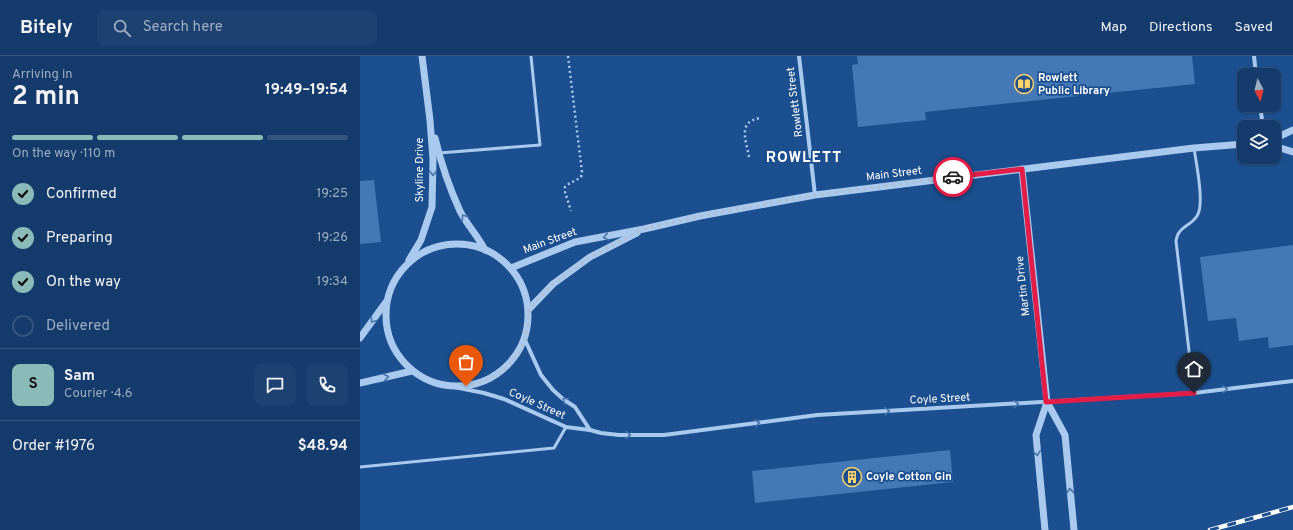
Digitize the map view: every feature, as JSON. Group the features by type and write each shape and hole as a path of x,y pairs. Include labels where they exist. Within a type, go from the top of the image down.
{"street":[{"name":"Skyline Drive","path":"408,262 421,240 432,207 433,159 422,56"},
{"name":"Rowlett Street","path":"799,56 815,195"},
{"path":"1254,56 1255,68"},
{"name":"Skyline Drive","path":"430,120 442,166 461,212 480,239 485,250"},
{"path":"1281,136 1293,130"},
{"name":"Main Street","path":"511,268 575,242 644,229 700,216 815,195 1194,148 1237,145"},
{"path":"1281,148 1293,152"},
{"name":"Martin Drive","path":"1022,169 1046,402 1036,434 1046,530"},
{"name":"Main Street","path":"529,309 553,284 590,257 644,229"},
{"path":"360,338 386,302 397,275 408,262 425,251 445,244 466,244 485,250 499,257 511,268 523,287 529,309 525,340 513,360 497,375 477,384 454,387 439,385 425,380 412,371 394,351 386,326 386,302"},
{"name":"Coyle Street","path":"525,340 541,375 553,390 575,407 590,430"},
{"path":"360,383 412,371"},
{"name":"Coyle Street","path":"454,387 504,399 566,427 619,435 664,435 817,416 1194,393 1293,381"},
{"name":"Martin Drive","path":"1046,402 1065,435 1074,530"}],"lane":[{"path":"439,154 540,145 530,56"},
{"path":"1194,148 1200,198 1199,211 1197,216 1179,231 1176,241 1194,393"},
{"path":"360,467 554,448 566,427"}],"path":[{"path":"568,56 582,172 582,177 568,183 565,187 565,192 571,211"},
{"path":"750,157 744,134 745,128 749,122 761,118"}],"building":[{"path":"857,56 1192,56 1195,84 925,112 926,120 858,127 852,65 858,64"},
{"path":"374,180 381,242 360,244 360,181"},
{"path":"1293,245 1293,345 1269,348 1268,337 1239,341 1236,318 1208,321 1200,257"},
{"name":"Coyle Cotton Gin","path":"950,450 953,482 755,503 752,471"}],"railway":[{"path":"1210,530 1293,507"}],"way so far":[{"path":"466,386 477,384 497,375 513,360 525,340 529,309 553,284 590,257 644,229 700,216 815,195 953,177"}],"place":[{"name":"Rowlett Public Library","path":"1024,84"},
{"name":"Coyle Cotton Gin","path":"852,477"}],"district":[{"name":"ROWLETT","path":"804,158"}],"route":[{"path":"953,177 1022,169 1046,402 1194,393"}]}
